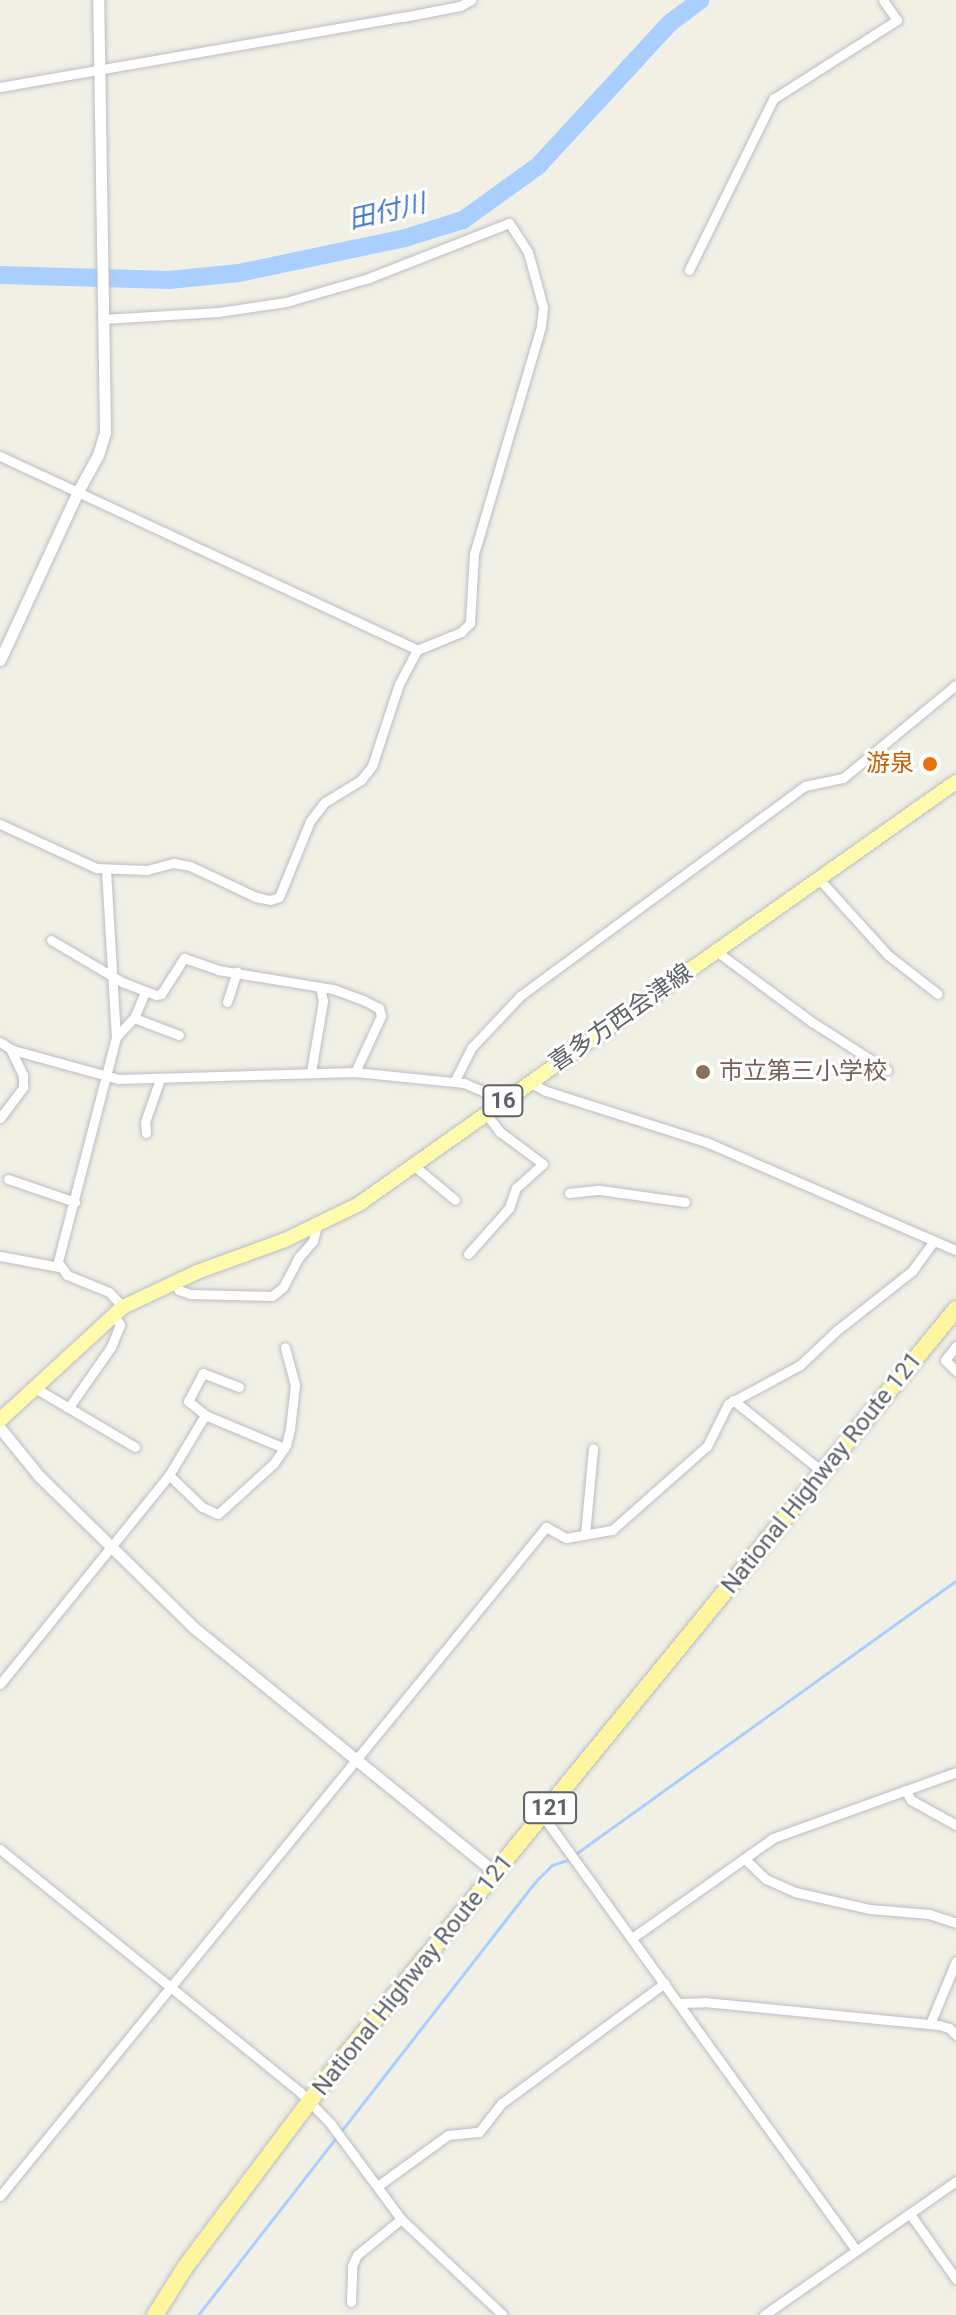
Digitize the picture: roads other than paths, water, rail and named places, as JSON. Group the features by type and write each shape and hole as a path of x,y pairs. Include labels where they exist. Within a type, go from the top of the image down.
{"highway":[{"name":"National Highway Route 121","path":"155,2315 186,2266 309,2101 956,1309"}],"main road":[{"name":"喜多方西会津線","path":"0,1420 118,1311 174,1283 317,1225 359,1204 956,782"}],"street":[{"path":"0,660 77,493 98,455 105,432 98,0"},
{"path":"0,87 403,17 460,6 471,0"},
{"path":"689,270 773,99 897,20 883,0"},
{"path":"0,824 106,870 120,867 147,870 174,863 190,866 256,897 270,900 279,897 310,821 325,802 361,780 372,766 399,684 417,650 461,632 470,623 474,554 541,326 541,295 519,232 509,223 369,278 286,302 218,312 103,319"},
{"path":"0,456 417,650"},
{"path":"454,1082 472,1047 520,996 805,786 843,778 956,685"},
{"path":"59,1267 116,1037 106,870"},
{"path":"819,879 888,955 938,994"},
{"path":"51,940 145,992 161,994 184,958 237,972 320,987 379,1008 381,1016 355,1072"},
{"path":"716,951 812,1022 887,1070"},
{"path":"227,1002 237,972"},
{"path":"311,1072 323,1001 320,987"},
{"path":"116,1037 134,1018 145,992"},
{"path":"134,1018 179,1035"},
{"path":"0,1042 11,1050 118,1079 355,1072 477,1086 503,1100"},
{"path":"0,1118 23,1087 23,1075 11,1050"},
{"path":"146,1133 145,1122 160,1079"},
{"path":"529,1082 546,1091 706,1142 956,1250"},
{"path":"468,1254 509,1208 516,1188 543,1164 500,1132 485,1113"},
{"path":"412,1164 455,1200"},
{"path":"8,1179 75,1202"},
{"path":"569,1193 600,1190 685,1202"},
{"path":"174,1283 190,1294 272,1296 283,1287 299,1257 313,1241 317,1225"},
{"path":"0,2196 546,1527 563,1538 612,1530 707,1446 728,1404 800,1365 836,1331 912,1271 933,1242"},
{"path":"0,1256 59,1267 67,1275 109,1292 118,1311 120,1325 111,1347 69,1407"},
{"path":"956,1346 945,1360 956,1371"},
{"path":"169,1475 202,1507 218,1514 274,1463 284,1448 290,1429 295,1385 285,1347"},
{"path":"239,1387 200,1375 188,1401 205,1415 284,1448"},
{"path":"35,1388 135,1447"},
{"path":"733,1400 823,1472"},
{"path":"0,1684 169,1475 205,1415"},
{"path":"0,1428 39,1476 110,1549 193,1627 496,1873"},
{"path":"585,1535 593,1448"},
{"path":"632,1938 785,1833 956,1772"},
{"path":"905,1790 911,1800 956,1825"},
{"path":"543,1816 856,2250"},
{"path":"0,1849 309,2101 379,2185 401,2219 503,2315"},
{"path":"745,1859 766,1879 795,1892 870,1909 929,1914 956,1923"},
{"path":"930,2024 956,1961"},
{"path":"379,2185 448,2135 479,2132 502,2103 665,1983"},
{"path":"680,2003 704,2002 930,2024 947,2027 956,2035"},
{"path":"764,2315 956,2181"},
{"path":"910,2214 956,2279"},
{"path":"351,2302 352,2266 357,2255 401,2219"}],"waterway":[{"name":"田付川","path":"0,275 169,280 239,273 405,238 463,220 538,166 670,23 700,0"},
{"path":"198,2315 535,1882 552,1865 567,1860 956,1580"}],"place":[{"name":"游泉","path":"930,764"},
{"name":"市立第三小学校","path":"703,1072"}]}
